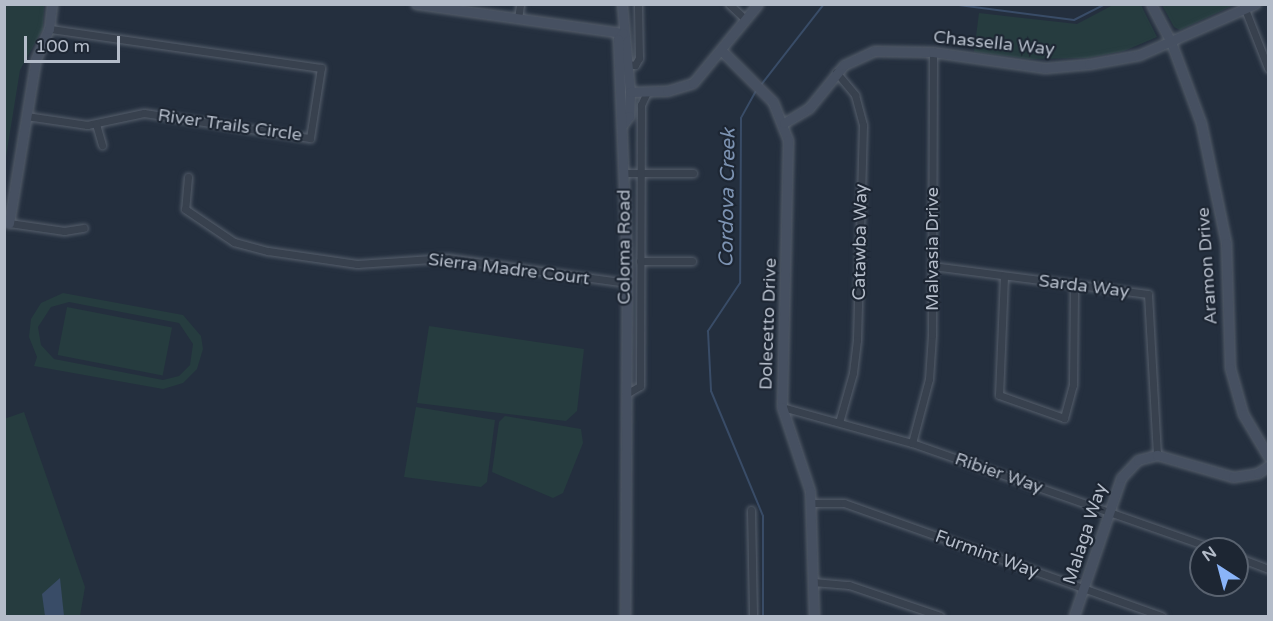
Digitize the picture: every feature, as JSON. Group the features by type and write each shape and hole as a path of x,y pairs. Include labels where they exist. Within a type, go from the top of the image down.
{"street":[{"path":"52,4 49,29 36,59 9,223 64,231 84,228"},
{"path":"416,4 623,33"},
{"path":"518,19 520,4"},
{"name":"Coloma Road","path":"622,4 630,92 629,116 624,123"},
{"path":"627,64 635,64 639,58 638,4"},
{"path":"729,4 746,20"},
{"path":"619,112 630,92 687,86 707,71 758,4"},
{"name":"Aramon Drive","path":"1151,4 1171,42 1201,123 1220,201 1226,243 1230,368 1244,414 1269,456"},
{"name":"Chassella Way","path":"784,123 809,108 836,72 874,51 933,52 1018,66 1070,67 1139,55 1255,4"},
{"path":"1244,7 1269,68"},
{"name":"River Trails Circle","path":"26,116 96,124 124,114 144,113 310,138 321,68 49,29"},
{"name":"Coloma Road","path":"623,33 618,39 619,112 624,123 627,283 625,616"},
{"name":"Dolecetto Drive","path":"722,51 760,87 784,123 789,151 782,406 787,428 804,466 811,503 814,616"},
{"name":"Malvasia Drive","path":"912,443 929,379 933,52"},
{"name":"Catawba Way","path":"836,72 855,95 863,125 857,340 853,373 840,419"},
{"name":"Coloma Road","path":"626,394 640,386 641,105 646,92"},
{"path":"96,124 102,145"},
{"path":"624,173 693,173"},
{"name":"Sierra Madre Court","path":"188,177 185,209 234,242 268,251 357,264 447,258 627,283"},
{"path":"640,261 692,261"},
{"name":"Sarda Way","path":"932,266 1148,294 1157,456"},
{"path":"1004,276 999,395 1064,418 1073,384 1074,286"},
{"name":"Ribier Way","path":"782,406 840,419 1189,540"},
{"path":"1157,456 1233,477 1258,473 1269,466"},
{"name":"Malaga Way","path":"1074,616 1085,589 1109,512 1125,473 1138,460 1157,456"},
{"name":"Furmint Way","path":"811,503 844,503 1161,616"},
{"path":"751,510 753,616"},
{"path":"1249,561 1269,568"},
{"path":"813,582 849,585 940,616"}],"green space":[{"path":"5,4 44,5 43,29 20,70 5,163"},
{"path":"1113,5 1141,5 1157,37 1124,51 1088,58 1029,59 974,52 979,13 1077,24"},
{"path":"1162,5 1234,5 1180,30 1174,27"},
{"path":"63,293 183,315 201,336 203,349 197,369 183,383 163,389 34,366 37,357 29,337 31,319 41,303","holes":["69,302 179,323 193,344 190,365 179,376 163,380 54,359 41,345 38,327 51,307"]},
{"path":"67,307 172,327 163,376 58,355"},
{"path":"429,326 584,349 577,411 566,421 417,403"},
{"path":"416,407 495,420 487,482 481,487 404,477"},
{"path":"24,412 85,587 80,616 5,616 4,419"},
{"path":"505,416 581,429 583,443 563,493 553,498 492,472 499,422"}],"water":[{"path":"60,578 64,616 45,616 42,594"}],"waterway":[{"name":"Cordova Creek","path":"761,85 824,4"},
{"name":"Cordova Creek","path":"951,4 1074,20 1105,4"},
{"name":"Cordova Creek","path":"757,89 741,118 740,283 708,331 711,391 763,516 763,616"}]}
